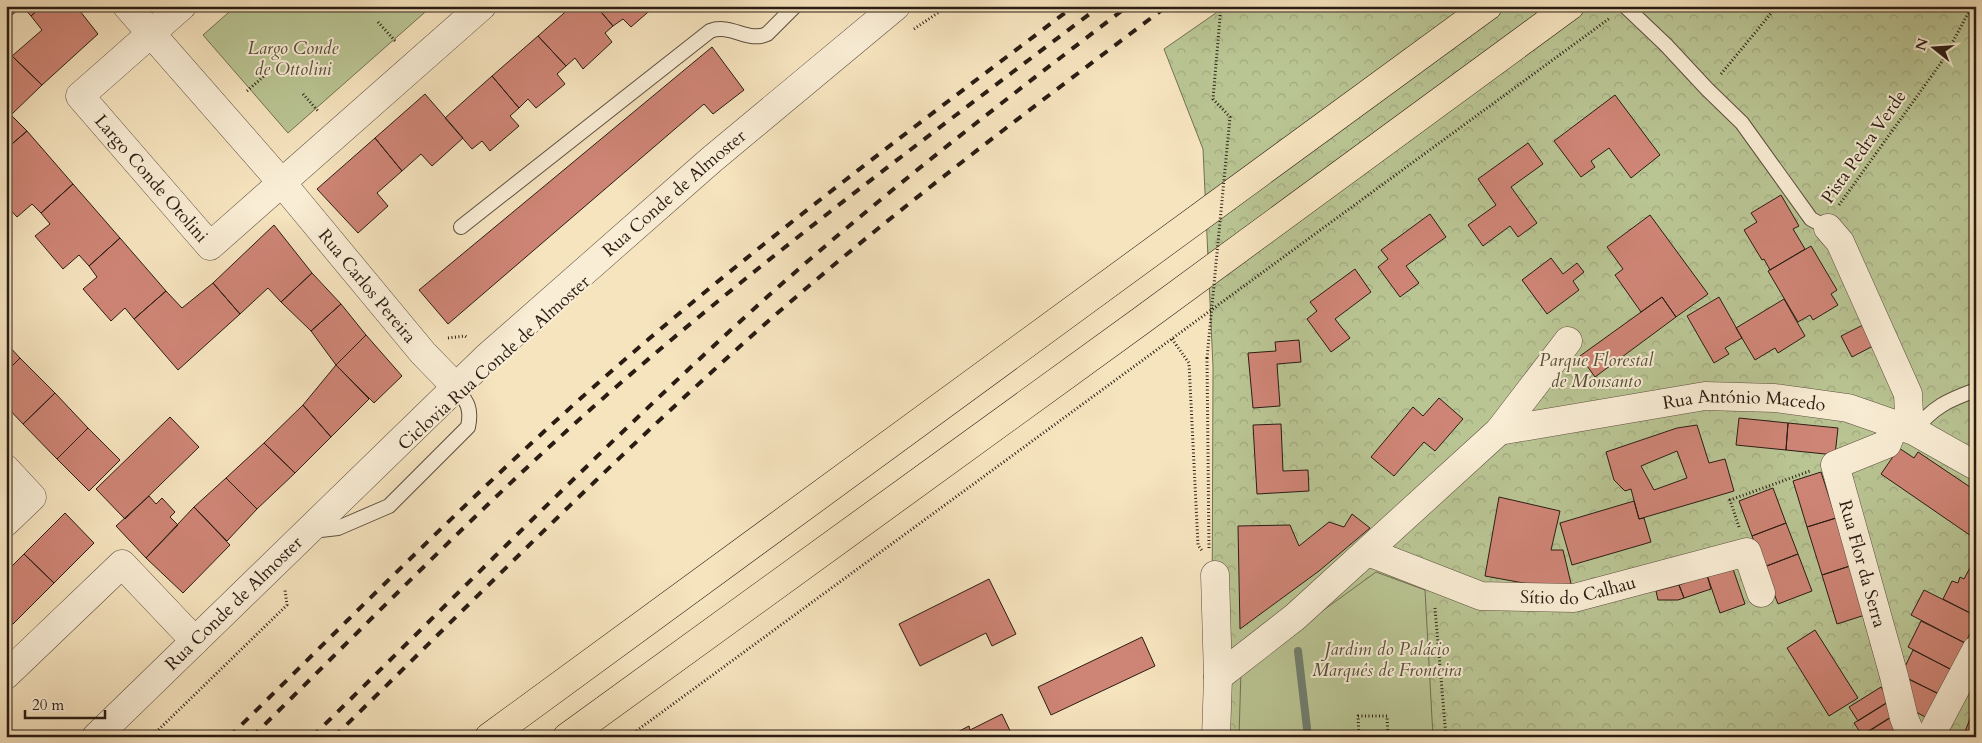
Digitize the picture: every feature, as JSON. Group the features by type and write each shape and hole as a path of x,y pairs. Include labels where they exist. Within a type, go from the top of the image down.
{"highway":[{"path":"489,737 1488,6"},
{"path":"567,737 1142,320 1570,6"}],"street":[{"path":"127,6 282,183 482,6"},
{"path":"151,33 182,6"},
{"path":"864,31 884,6"},
{"name":"Rua Conde de Almoster","path":"96,737 456,387 703,166 896,6"},
{"name":"Largo Conde Otolini","path":"151,33 80,96 210,246 282,183"},
{"name":"Rua Carlos Pereira","path":"282,183 423,353 456,387"},
{"path":"1828,228 1840,242 1908,394 1910,414 1905,427 1887,444 1835,464"},
{"path":"1218,677 1295,617 1499,431 1568,341"},
{"name":"Rua António Macedo","path":"1499,431 1705,396 1775,398 1848,408 1905,427 1976,466"},
{"name":"Rua Flor da Serra","path":"1835,464 1904,718 1912,737"},
{"path":"6,522 32,497 10,479"},
{"name":"Sítio do Calhau","path":"1368,552 1481,596 1574,598 1747,552"},
{"path":"1747,552 1761,593"},
{"path":"6,675 122,564 195,641"},
{"path":"1215,575 1218,677 1216,737"},
{"path":"1930,737 1976,650"}],"lane":[{"path":"461,227 710,31 724,28 754,38 762,36 767,34 795,6"},
{"path":"1626,7 1742,123 1811,220 1828,228"},
{"name":"Rua Conde de Almoster","path":"308,532 338,528 389,506 468,427 471,414 467,403 456,387"},
{"path":"1905,427 1956,398 1976,390"}],"path":[{"path":"908,32 948,6"},
{"path":"1215,575 1209,549 1207,358 1230,117 1213,100 1221,6"},
{"path":"1706,88 1734,59 1777,6"},
{"name":"Pista Pedra Verde","path":"1828,228 1834,212 1943,60 1972,6"},
{"path":"628,737 1626,7"},
{"path":"378,22 396,42"},
{"path":"247,91 272,68"},
{"path":"303,94 318,111"},
{"path":"1172,339 1189,363 1198,545 1215,575"},
{"path":"1747,552 1730,500 1835,464"},
{"path":"1435,577 1434,593 1446,737"},
{"path":"151,737 287,606 285,588"},
{"path":"1359,737 1358,716 1387,716 1388,737"}],"green space":[{"name":"Largo Conde de Ottolini","path":"236,6 432,6 288,133 203,35"},
{"name":"Parque Florestal de Monsanto","path":"1226,6 1976,6 1976,737 1210,737 1213,367 1203,149 1164,49"},
{"name":"Jardim do Palácio Marquês de Fronteira","path":"1376,572 1425,590 1433,737 1239,737 1241,670"}],"building":[{"path":"6,6 22,6 12,15"},
{"path":"22,6 42,6 31,16"},
{"path":"42,6 76,6 98,34 42,85 12,56 42,30 31,16"},
{"path":"572,6 596,6 613,26 605,33 612,42 583,69 575,58 566,66 538,36"},
{"path":"596,6 655,6 631,27 623,19 613,26"},
{"path":"538,36 566,66 557,74 565,84 536,108 528,99 519,108 492,76"},
{"path":"712,47 744,90 713,114 704,104 448,324 419,290"},
{"path":"12,56 42,85 11,115 27,131 6,149 6,61"},
{"path":"492,76 519,108 510,116 519,126 490,151 482,141 472,149 445,118"},
{"path":"425,94 463,138 432,166 421,154 402,171 375,138"},
{"path":"1615,95 1660,155 1631,178 1609,148 1591,161 1595,167 1581,177 1554,141"},
{"path":"27,131 73,184 41,213 32,204 17,217 6,205 6,149"},
{"path":"375,138 402,171 377,193 388,206 358,233 317,189"},
{"path":"1528,143 1543,164 1511,187 1537,223 1518,237 1510,226 1483,246 1468,225 1496,205 1478,179"},
{"path":"73,184 120,238 89,266 79,255 63,269 35,236 50,224 41,213"},
{"path":"1781,195 1799,226 1793,229 1805,249 1770,270 1744,230 1757,222 1751,213"},
{"path":"1430,214 1446,237 1406,266 1419,283 1400,297 1378,267 1388,259 1381,250"},
{"path":"1650,215 1708,294 1676,317 1662,297 1641,312 1615,275 1623,269 1607,247"},
{"path":"274,225 312,273 281,302 268,288 240,314 213,283"},
{"path":"120,238 166,291 134,319 125,308 111,321 83,289 97,277 89,266"},
{"path":"1811,246 1837,290 1831,294 1838,305 1813,320 1810,315 1798,322 1768,271"},
{"path":"1551,258 1563,274 1577,263 1584,272 1573,281 1579,290 1547,314 1522,280"},
{"path":"1355,269 1371,292 1335,319 1350,338 1331,352 1307,319 1317,311 1310,302"},
{"path":"312,273 341,304 311,331 281,302"},
{"path":"213,283 240,314 178,370 134,319 166,291 182,308"},
{"path":"1662,297 1676,317 1595,377 1580,356"},
{"path":"1719,297 1742,338 1725,348 1729,354 1714,363 1687,316"},
{"path":"1784,299 1805,336 1778,353 1775,348 1755,360 1736,328"},
{"path":"341,304 366,335 336,365 311,331"},
{"path":"1863,325 1873,346 1852,357 1841,336"},
{"path":"366,335 402,376 374,403 336,365"},
{"path":"1299,340 1301,362 1277,364 1280,406 1253,408 1248,353 1276,351 1275,342"},
{"path":"6,343 20,358 6,372"},
{"path":"20,358 55,393 23,424 6,406 6,372"},
{"path":"336,365 369,399 331,437 303,405"},
{"path":"55,393 88,428 57,459 23,424"},
{"path":"1439,398 1463,419 1435,451 1424,442 1394,476 1371,457 1413,407 1423,416"},
{"path":"303,405 331,437 295,473 264,443"},
{"path":"170,417 199,447 125,519 96,489"},
{"path":"1739,418 1788,423 1786,450 1736,445"},
{"path":"1788,423 1838,428 1835,455 1786,450"},
{"path":"1281,424 1283,471 1308,470 1309,491 1257,494 1253,425"},
{"path":"1697,425 1709,463 1725,459 1734,491 1639,519 1631,489 1625,491 1614,480 1606,452 1677,428","holes":["1677,451 1687,478 1654,490 1641,466"]},
{"path":"88,428 120,460 89,491 57,459"},
{"path":"264,443 295,473 257,509 226,478"},
{"path":"1899,448 1914,458 1918,452 1976,491 1976,535 1974,538 1881,474"},
{"path":"1821,472 1836,518 1807,527 1793,481"},
{"path":"226,478 257,509 227,541 194,507"},
{"path":"1773,488 1786,523 1752,536 1739,501"},
{"path":"149,496 156,504 162,498 175,512 170,517 178,525 146,558 116,526"},
{"path":"1499,497 1560,511 1551,550 1563,550 1573,592 1485,576"},
{"path":"1634,501 1639,519 1644,518 1651,542 1572,565 1560,523"},
{"path":"194,507 230,545 183,593 146,558"},
{"path":"65,513 94,543 54,583 24,554"},
{"path":"1352,514 1370,528 1319,571 1240,629 1238,526 1290,525 1299,546 1329,522 1344,527"},
{"path":"1836,518 1850,566 1822,575 1807,527"},
{"path":"1786,523 1798,554 1764,567 1752,536"},
{"path":"24,554 54,583 13,624 6,617 6,572"},
{"path":"1798,554 1812,591 1778,604 1764,567"},
{"path":"1973,562 1976,564 1976,616 1943,599 1952,581 1958,583 1960,577 1964,579"},
{"path":"1732,566 1745,604 1720,613 1707,575"},
{"path":"1850,566 1865,615 1837,624 1822,575"},
{"path":"1707,575 1711,589 1684,598 1679,585"},
{"path":"989,579 1016,634 992,646 986,633 920,666 899,624"},
{"path":"1679,585 1684,598 1678,600 1658,600 1656,591"},
{"path":"1924,590 1976,616 1976,623 1965,643 1911,615"},
{"path":"6,617 13,624 6,630"},
{"path":"1921,621 1965,643 1952,670 1908,647"},
{"path":"1815,630 1858,698 1829,716 1787,648"},
{"path":"1142,637 1155,666 1051,715 1038,687"},
{"path":"1913,650 1952,670 1939,694 1901,675"},
{"path":"1906,678 1939,694 1927,718 1903,705"},
{"path":"1881,687 1890,701 1858,721 1849,707"},
{"path":"1886,703 1894,715 1862,735 1854,723"},
{"path":"1974,709 1976,710 1976,737 1971,737 1964,734"},
{"path":"1002,714 1013,737 948,737 969,726 970,730"},
{"path":"1890,718 1899,732 1891,737 1860,737"}],"waterway":[{"path":"1298,651 1308,737"}],"railway":[{"path":"229,737 504,469 655,333 773,237 1074,6"},
{"path":"252,737 518,476 668,342 913,148 1100,6"},
{"path":"312,737 587,466 756,307 892,190 1128,6"},
{"path":"334,737 601,476 765,324 813,282 913,201 1167,6"}]}
